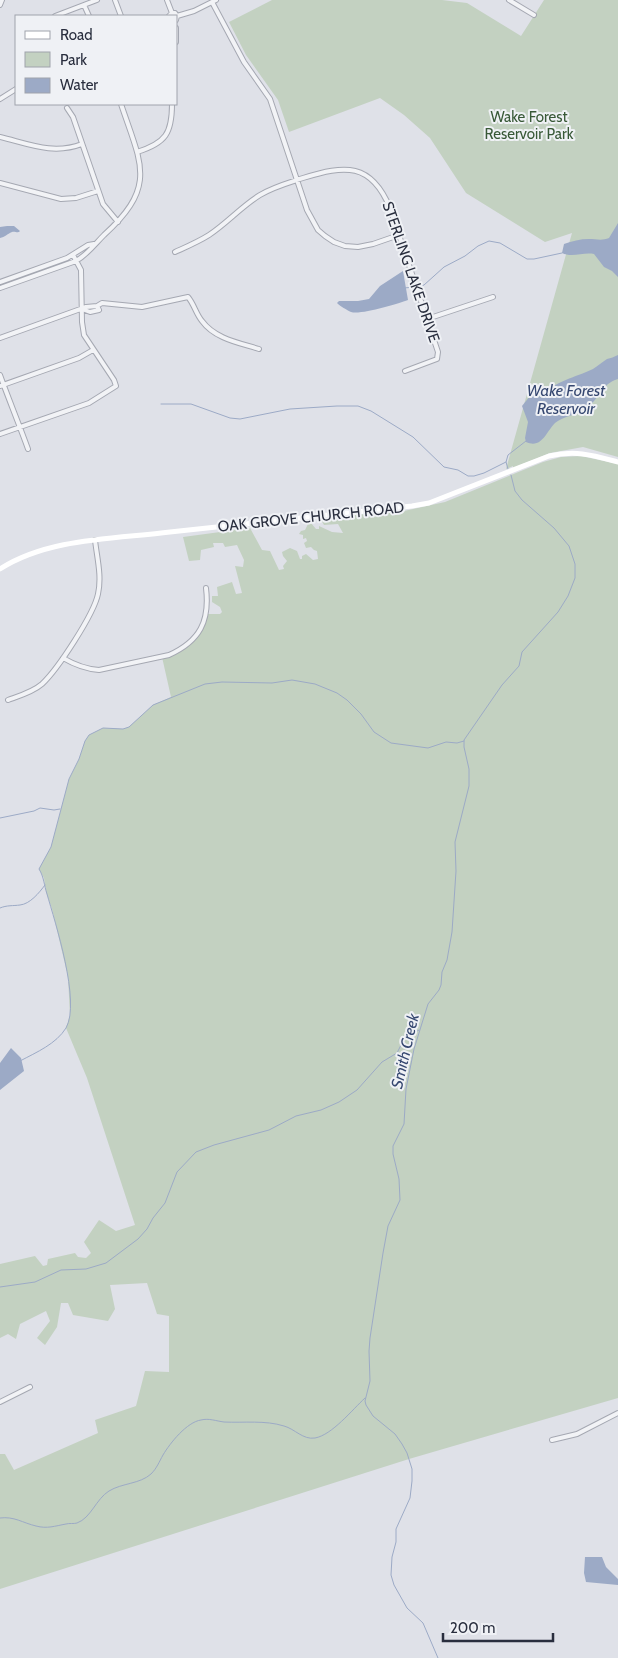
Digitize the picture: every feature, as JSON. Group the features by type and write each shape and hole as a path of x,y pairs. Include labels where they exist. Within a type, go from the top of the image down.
{"main road":[{"name":"OAK GROVE CHURCH ROAD","path":"0,569 20,557 52,546 429,503 549,456 572,452 590,454 618,462"}],"street":[{"path":"0,5 2,0"},
{"path":"58,15 97,0"},
{"path":"115,0 121,15"},
{"path":"167,0 171,15"},
{"path":"509,0 534,15"},
{"path":"178,18 214,1 237,50 270,99 312,220 324,236 345,246 358,247 399,235"},
{"path":"84,5 88,15"},
{"path":"0,99 15,90"},
{"path":"0,288 76,261 90,251 94,244 118,222 129,207 140,184 141,164 121,105"},
{"path":"137,152 156,145 167,135 172,122 172,105"},
{"path":"68,108 73,117 98,191 108,211 118,222"},
{"path":"0,137 52,150 67,149 82,144"},
{"name":"STERLING LAKE DRIVE","path":"174,252 208,236 258,196 272,189 334,169 350,170 365,175 374,181 385,195 438,352 437,359 405,371"},
{"path":"0,183 61,198 76,198 98,191"},
{"path":"0,282 73,255 88,245 94,244"},
{"path":"0,434 89,403 116,386 82,329 82,278 81,270 73,255"},
{"path":"0,338 82,309 90,312 97,311 97,306 102,303 150,307 178,298 188,297 198,316 206,326 227,339 259,349"},
{"path":"427,319 493,297"},
{"path":"2,386 79,358 93,350"},
{"path":"0,374 2,386 17,418 28,449"},
{"path":"8,700 23,695 39,686 51,675 90,615 98,593 100,579 95,540"},
{"path":"63,658 87,669 99,670 169,656 194,639 203,625 207,609 206,588"},
{"path":"0,1402 30,1387"},
{"path":"552,1440 576,1434 618,1413"}],"green space":[{"name":"Wake Forest Reservoir Park","path":"272,0 442,0 467,3 521,36 544,0 618,0 618,457 583,447 550,453 506,469 572,233 545,242 466,193 430,138 404,115 380,98 289,132 278,100 246,55 229,22"},
{"path":"581,456 618,464 618,1398 409,1459 0,1589 0,1454 5,1454 14,1470 98,1433 95,1420 136,1406 145,1371 169,1372 169,1316 157,1314 147,1283 110,1285 115,1309 108,1321 73,1315 68,1303 61,1303 57,1327 45,1345 37,1338 50,1321 46,1311 20,1324 16,1339 8,1334 0,1338 0,1264 35,1256 43,1266 47,1265 48,1259 75,1253 78,1257 86,1258 91,1253 84,1242 99,1220 116,1231 135,1225 87,1078 66,1028 70,1015 68,977 44,878 39,869 51,847 69,779 89,735 103,728 123,729 129,727 153,705 171,697 162,657 169,655 194,639 206,614 220,614 222,612 220,607 212,602 212,596 218,596 217,587 232,582 236,594 242,593 235,566 243,567 244,560 237,545 225,547 223,543 213,543 214,547 201,550 200,560 189,561 183,537 250,528 262,550 270,551 279,570 284,569 283,566 287,561 282,552 290,548 297,551 300,559 306,554 313,560 318,559 317,551 311,547 306,548 304,543 307,541 306,538 303,539 303,535 299,534 305,530 308,524 311,523 316,529 319,529 319,526 332,532 343,533 338,524 324,525 320,518 404,511 445,502 543,462 561,457"}],"water":[{"path":"618,223 618,277 604,267 594,254 570,255 562,253 564,244 570,242 582,239 601,240 609,238"},
{"path":"14,226 20,231 12,232 0,238 0,227"},
{"path":"403,271 408,300 379,309 356,313 337,303 339,301 369,299 380,286"},
{"name":"Wake Forest Reservoir","path":"618,355 618,379 608,384 587,408 555,423 540,441 531,444 526,442 528,422 522,406 530,396 536,394 542,398 552,387 559,383 593,369 607,359"},
{"path":"11,1048 21,1058 24,1071 0,1090 0,1063"},
{"path":"585,1557 602,1557 606,1567 618,1579 618,1585 586,1582 584,1573"}],"waterway":[{"path":"419,287 424,285 444,267 489,241 500,243 527,259 562,253"},
{"path":"404,288 415,287"},
{"path":"161,404 191,404 230,418 240,419 290,409 358,406 371,411 413,437 444,467 458,470 468,476 474,476 506,462"},
{"name":"Smith Creek","path":"508,469 506,462 508,455 526,441"},
{"name":"Smith Creek","path":"438,1658 423,1623 407,1608 394,1585 391,1575 396,1529 410,1498 412,1469 402,1444 395,1434 373,1416 365,1401 370,1381 370,1338 383,1253 388,1226 400,1200 399,1179 393,1146 404,1124 406,1089 414,1049 428,1004 441,985 442,972 447,960 452,932 456,871 455,842 469,786 469,769 464,740 502,685 519,666 522,652 558,612 568,596 575,578 575,564 569,546 554,528 522,500 515,491 511,475"},
{"path":"20,1061 57,1039 66,1028 70,1016 69,982 65,962 39,869 51,847 69,779 89,735 103,728 123,729 129,727 153,705 205,684 222,682 272,683 292,680 315,684 337,693 361,714 374,732 391,743 428,748 446,742 457,743 464,741"},
{"path":"0,818 40,808 60,809"},
{"path":"0,908 27,903 45,885"},
{"path":"0,1287 35,1282 61,1270 86,1269 106,1263 138,1239 147,1229 165,1203 177,1172 196,1152 214,1145 269,1130 296,1116 321,1110 339,1102 357,1090 382,1062 397,1053 404,1039 419,1030"},
{"path":"0,1518 14,1519 40,1527 51,1527 82,1521 104,1494 120,1486 142,1480 151,1474 174,1439 190,1425 201,1420 277,1424 288,1427 303,1436 315,1438 335,1427 365,1398"}]}
